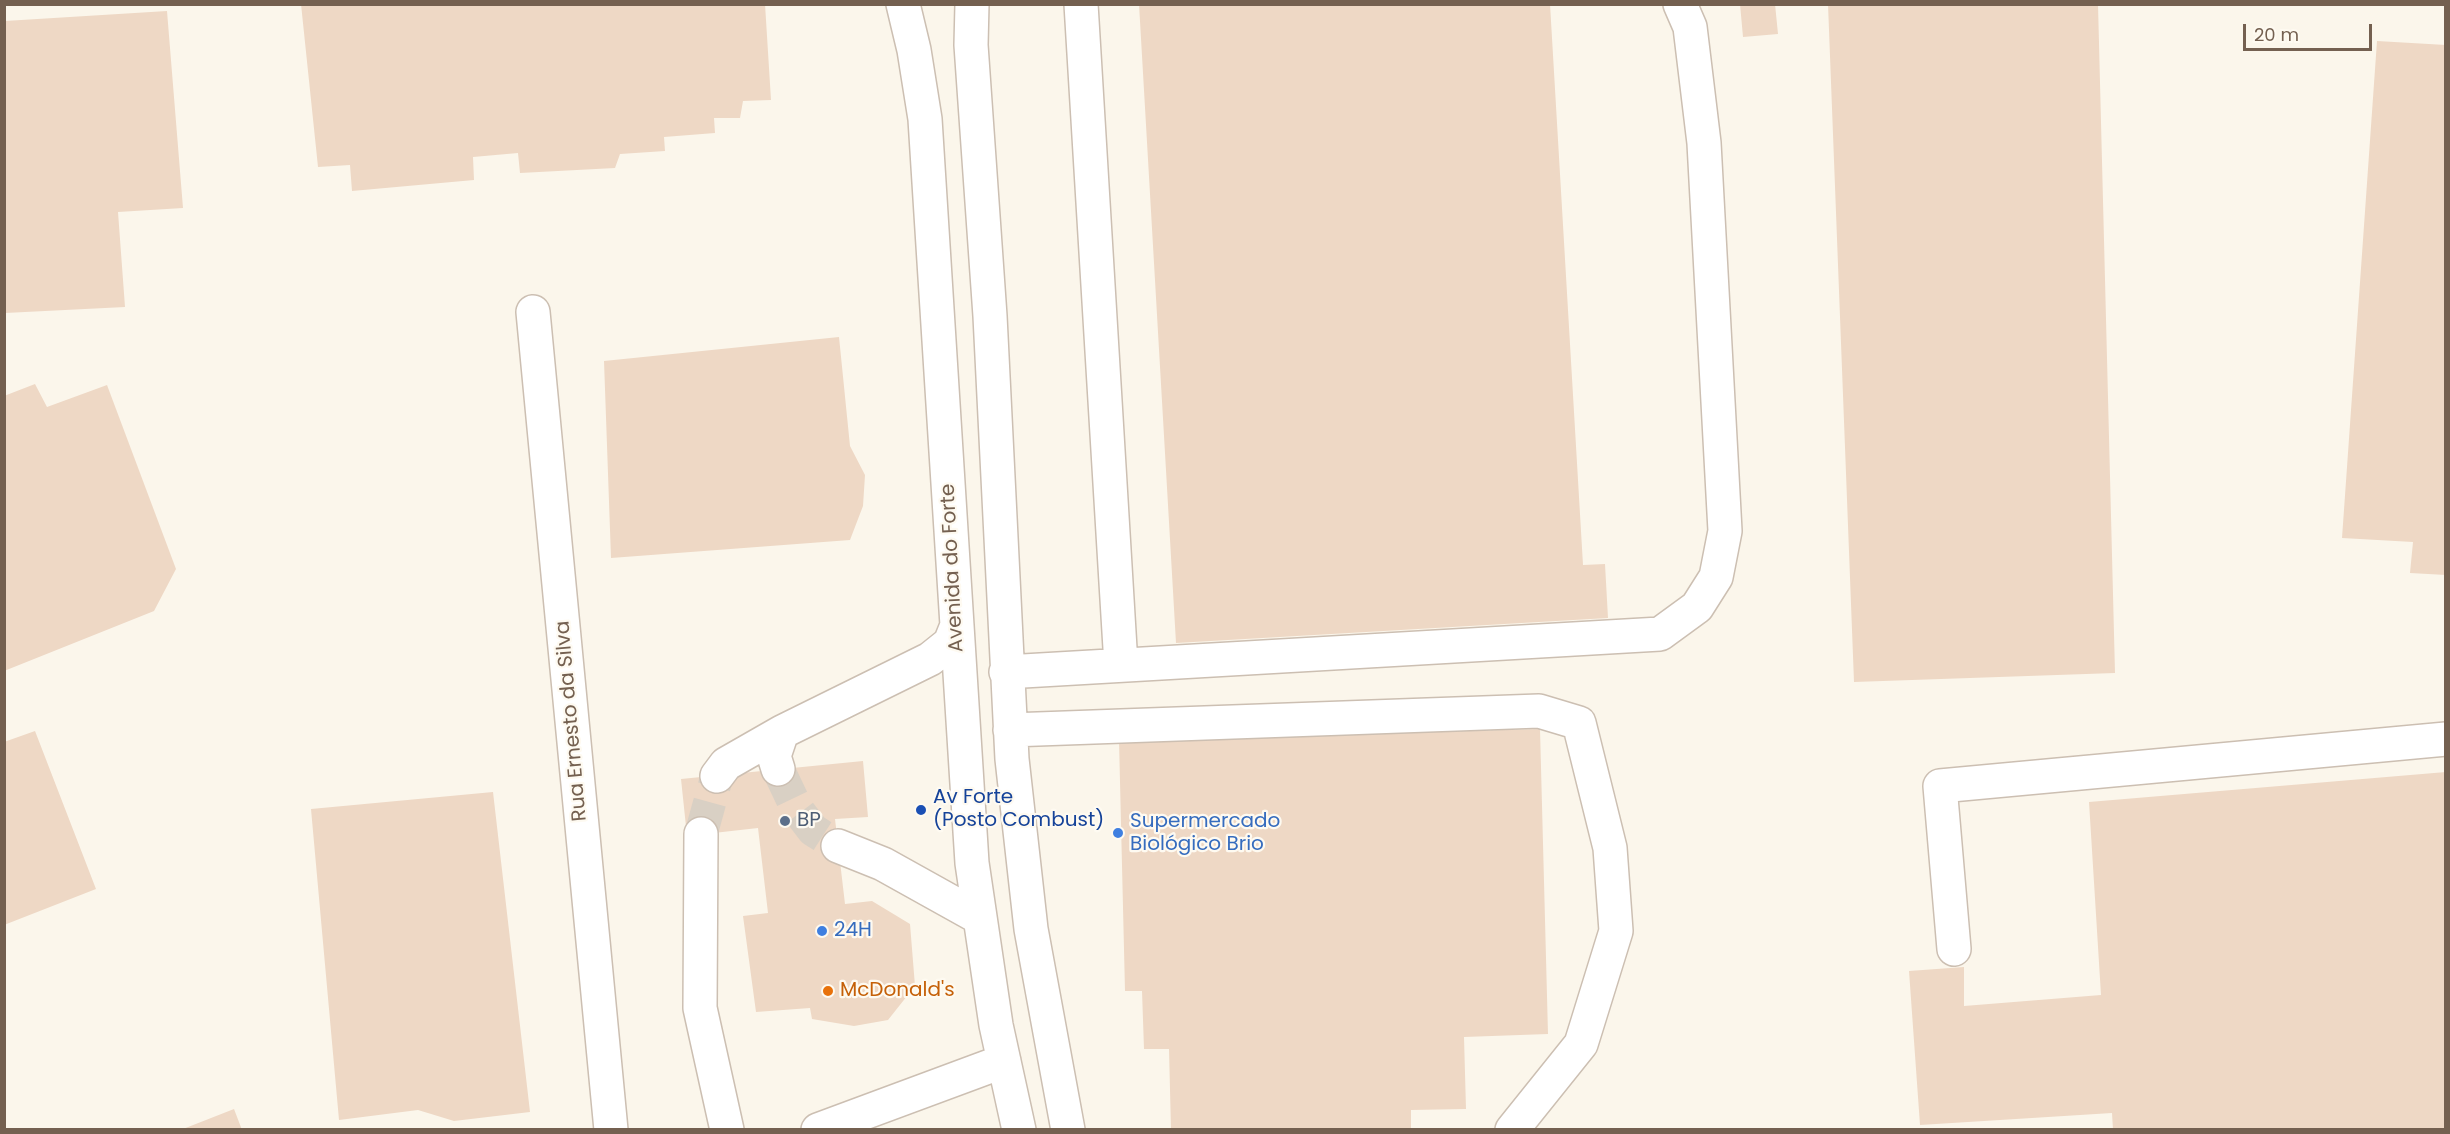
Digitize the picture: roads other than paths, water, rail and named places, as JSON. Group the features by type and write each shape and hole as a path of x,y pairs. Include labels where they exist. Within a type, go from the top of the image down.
{"street":[{"name":"Avenida do Forte","path":"903,4 914,50 925,119 972,863 1004,1061 1019,1130"},
{"path":"972,4 971,45 990,316 1010,730 1031,929 1068,1130"},
{"path":"1081,4 1121,665"},
{"path":"1006,672 1660,634 1697,607 1716,577 1725,531 1704,143 1690,27 1680,4"},
{"name":"Rua Ernesto da Silva","path":"533,312 610,1130"},
{"path":"717,776 726,764 782,732 930,659 950,643 956,628"},
{"path":"1010,730 1539,711 1579,723 1610,848 1616,932 1581,1044 1512,1130"},
{"path":"778,769 774,756 782,732"},
{"path":"1954,950 1940,786 2445,740"},
{"path":"701,834 700,1008 727,1130"},
{"path":"838,846 883,864 980,918"},
{"path":"818,1130 1004,1061"}],"tunnel":[{"path":"778,769 797,809 813,830 838,846"},
{"path":"701,834 717,776"}],"place":[{"name":"Av Forte (Posto Combust)","path":"921,810"},
{"name":"BP","path":"785,821"},
{"name":"Supermercado Biológico Brio","path":"1118,833"},
{"name":"24H","path":"822,931"},
{"name":"McDonald's","path":"828,991"}]}
